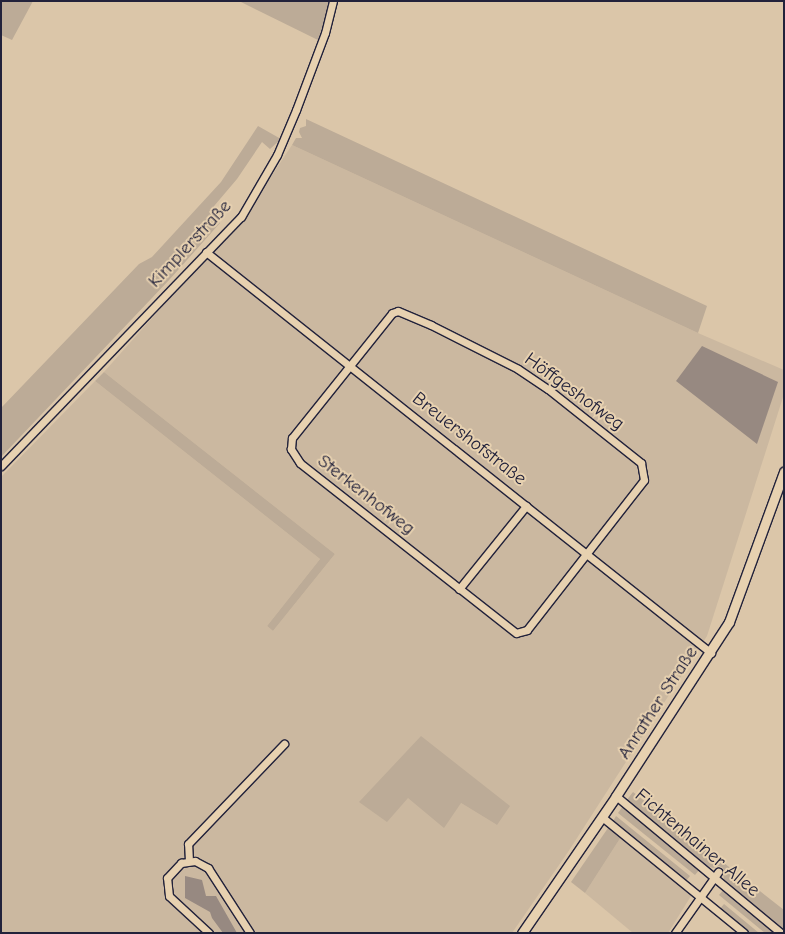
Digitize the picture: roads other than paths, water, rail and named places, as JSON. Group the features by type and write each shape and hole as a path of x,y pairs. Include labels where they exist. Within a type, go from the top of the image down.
{"main road":[{"name":"Anrather Straße","path":"522,933 711,653 732,614 784,472"}],"street":[{"name":"Kimplerstraße","path":"1,466 241,217 276,155 300,102 325,33 333,1"},
{"name":"Breuershofstraße","path":"206,252 711,653"},
{"name":"Höffgeshofweg","path":"350,366 392,313 398,311 483,350 548,389 641,463 644,480 587,553"},
{"name":"Sterkenhofweg","path":"350,366 292,438 292,449 300,463 459,589 516,633 527,630 587,553"},
{"path":"459,589 526,506"},
{"path":"189,861 188,844 284,744"},
{"name":"Fichtenhainer Allee","path":"616,796 717,875 781,933"},
{"name":"Fichtenhainer Allee","path":"602,817 744,933"},
{"path":"209,933 173,902 166,890 167,878 171,871 181,863 189,861 202,864 208,868 250,933"},
{"path":"675,933 717,875"}]}
